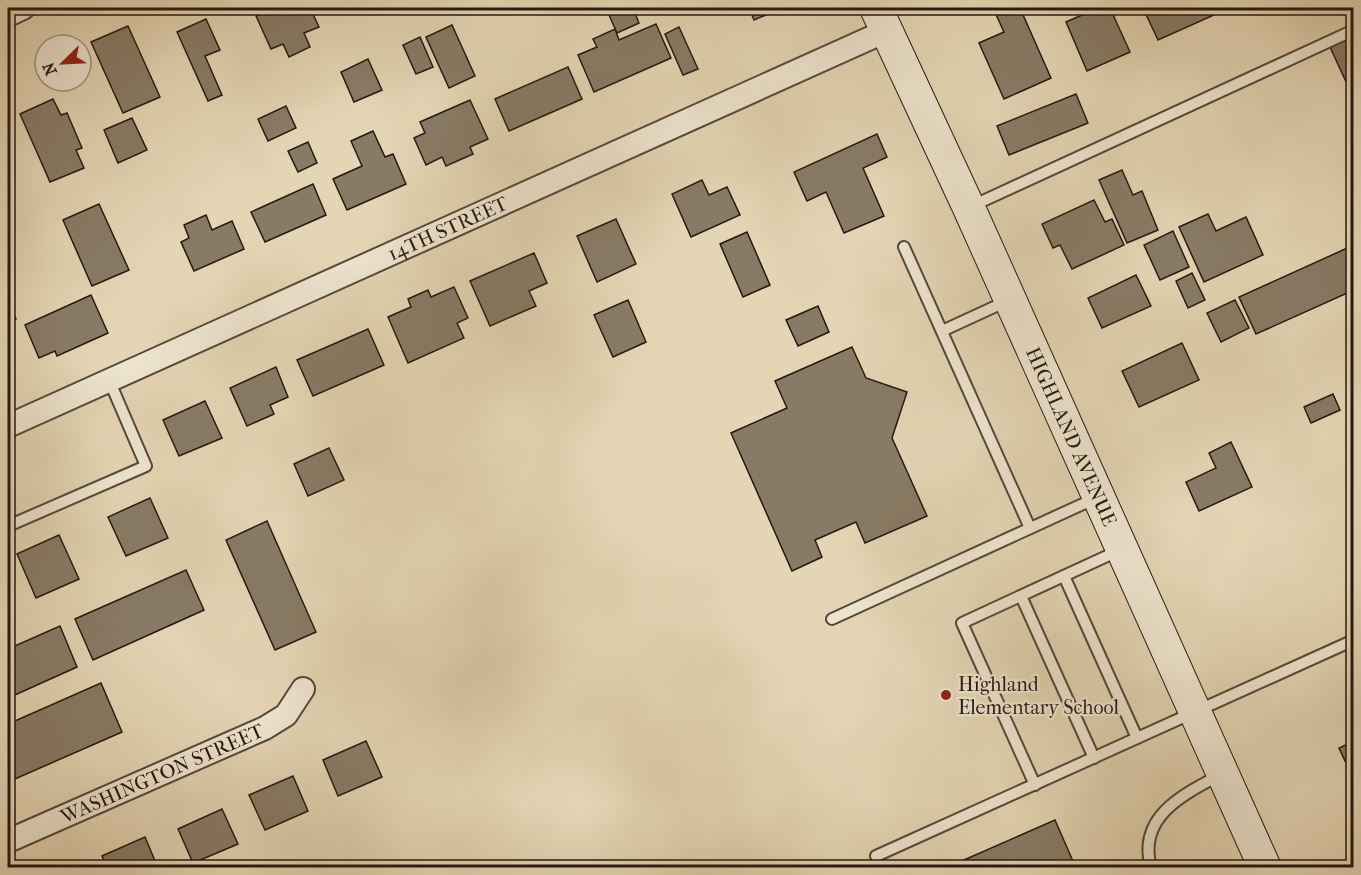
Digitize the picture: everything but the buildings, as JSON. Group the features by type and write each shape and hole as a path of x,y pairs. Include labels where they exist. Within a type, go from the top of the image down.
{"main road":[{"name":"HIGHLAND AVENUE","path":"881,19 969,208 1265,867"}],"street":[{"path":"8,15 23,8"},
{"name":"14TH STREET","path":"8,426 881,19"},
{"name":"WASHINGTON STREET","path":"8,842 265,728 286,715 303,688"}],"lane":[{"path":"969,208 1353,30"},
{"path":"904,248 1030,528"},
{"path":"942,331 1010,299"},
{"path":"8,526 146,466 109,380"},
{"path":"832,619 1099,496"},
{"path":"1035,785 962,623 1122,549"},
{"path":"1064,576 1137,738"},
{"path":"1021,596 1094,758"},
{"path":"876,856 1353,640"},
{"path":"1151,867 1147,854 1152,825 1179,797 1223,774"}],"place":[{"name":"Highland Elementary School","path":"946,695"}]}
